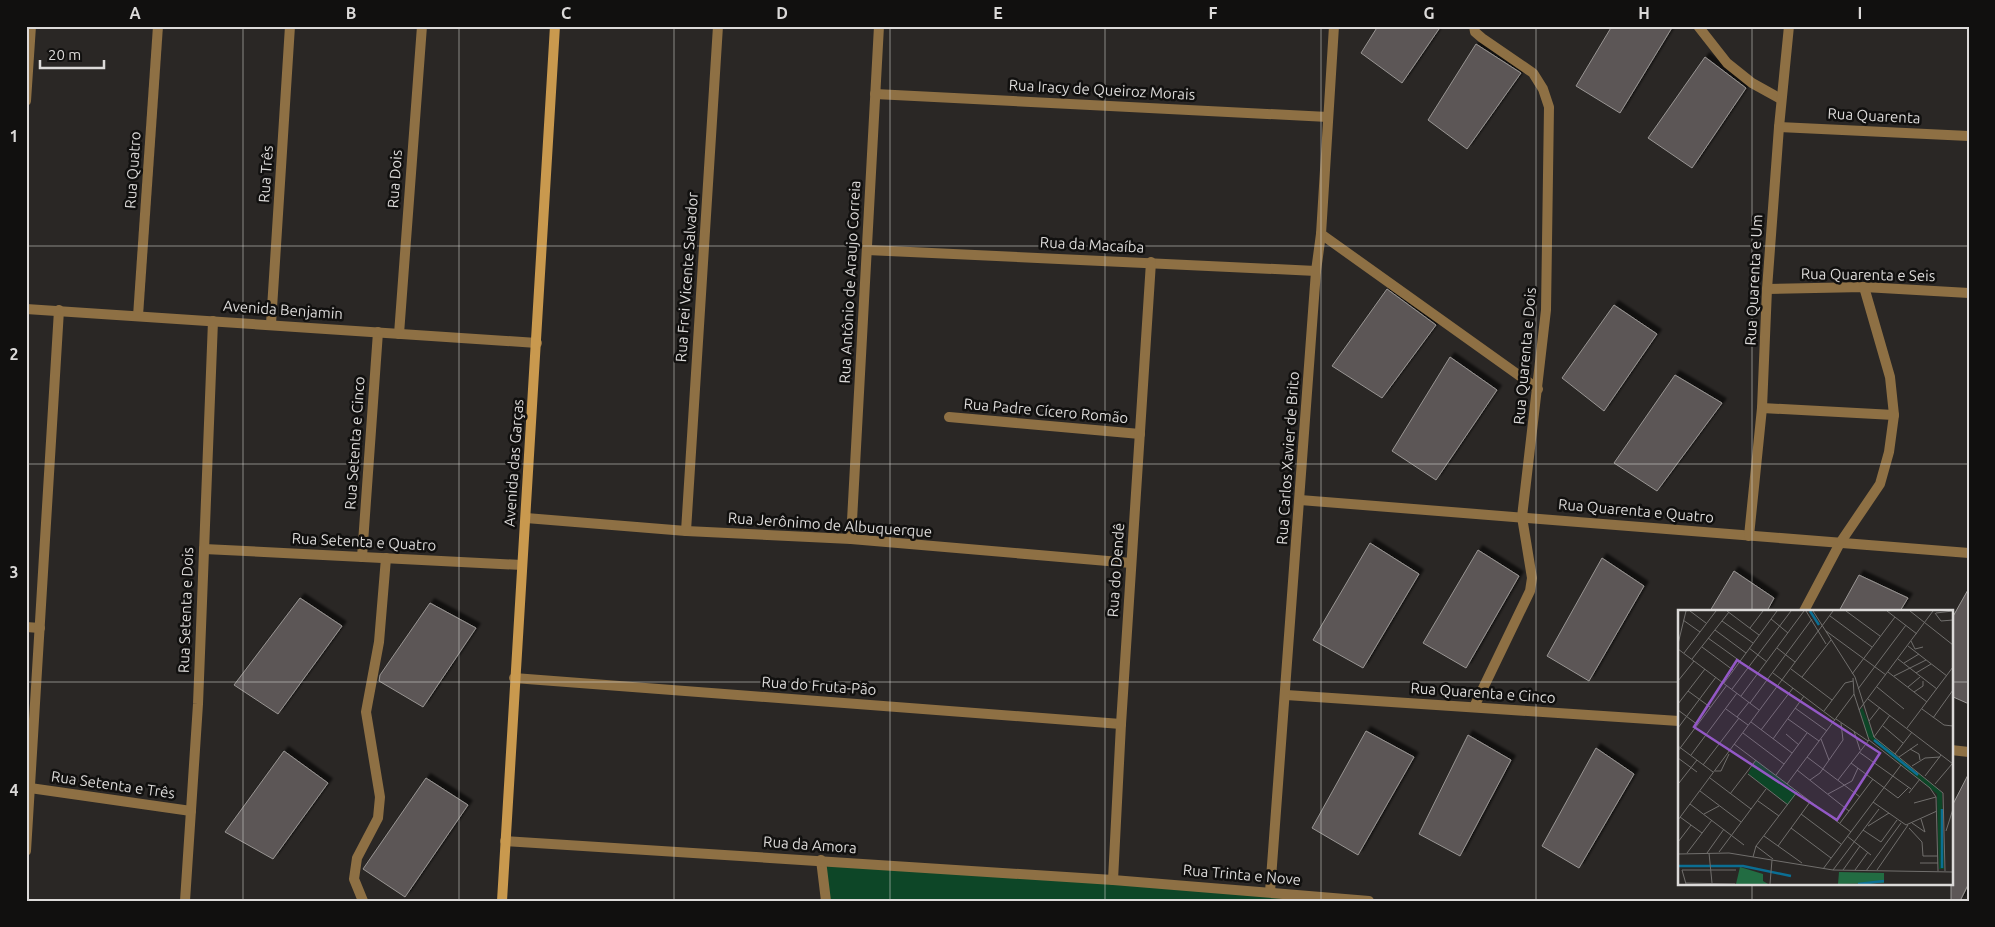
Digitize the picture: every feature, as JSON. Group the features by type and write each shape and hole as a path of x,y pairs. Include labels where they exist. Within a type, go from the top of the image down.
{"main road":[{"name":"Avenida das Garças","path":"502,901 514,678 526,518 555,26"}],"street":[{"path":"26,101 31,26"},
{"name":"Rua Quatro","path":"138,316 158,26"},
{"name":"Rua Três","path":"271,324 290,26"},
{"name":"Rua Dois","path":"398,334 422,26"},
{"name":"Rua Frei Vicente Salvador","path":"686,530 718,26"},
{"name":"Rua Antônio de Araujo Correia","path":"850,539 880,26"},
{"name":"Rua Carlos Xavier de Brito","path":"1270,892 1316,271 1321,234 1334,26"},
{"name":"Rua Quarenta e Dois","path":"1474,26 1475,32 1482,38 1533,73 1543,89 1549,107 1546,310 1522,517 1532,578 1530,591 1474,707"},
{"path":"1698,26 1727,63 1752,84 1781,99"},
{"name":"Rua Quarenta e Um","path":"1748,536 1762,408 1767,289 1778,127 1789,26"},
{"name":"Rua Iracy de Queiroz Morais","path":"875,94 1328,117"},
{"name":"Rua Quarenta","path":"1778,127 1969,136"},
{"path":"1321,234 1538,389"},
{"name":"Rua da Macaíba","path":"867,250 1316,271"},
{"name":"Rua do Dendê","path":"1113,880 1121,724 1151,262"},
{"path":"1805,610 1840,543 1880,484 1889,452 1894,415 1890,377 1864,287"},
{"name":"Rua Quarenta e Seis","path":"1767,289 1864,287 1969,293"},
{"name":"Avenida Benjamin","path":"26,309 537,343"},
{"path":"26,852 59,310"},
{"name":"Rua Setenta e Dois","path":"185,901 204,549 213,320"},
{"name":"Rua Setenta e Cinco","path":"362,557 378,332"},
{"path":"1762,408 1894,415"},
{"name":"Rua Padre Cícero Romão","path":"949,417 1140,434"},
{"name":"Rua Quarenta e Quatro","path":"1300,500 1969,553"},
{"name":"Rua Jerônimo de Albuquerque","path":"526,518 686,530 850,539 1132,563"},
{"name":"Rua Setenta e Quatro","path":"204,549 522,564"},
{"path":"363,901 354,879 357,858 378,818 380,797 366,712 379,642 386,558"},
{"path":"26,627 40,628"},
{"name":"Rua do Fruta-Pão","path":"514,678 1121,724"},
{"name":"Rua Quarenta e Cinco","path":"1286,695 1678,721"},
{"path":"1952,750 1969,752"},
{"name":"Rua Setenta e Três","path":"30,788 191,811"},
{"name":"Rua da Amora","path":"505,841 1113,880"},
{"path":"822,860 826,901"},
{"name":"Rua Trinta e Nove","path":"1113,880 1369,901"}],"green space":[{"path":"821,860 1369,901 826,901"}],"building":[{"path":"1378,26 1441,26 1402,83 1361,53"},
{"path":"1612,26 1673,26 1620,113 1576,86"},
{"path":"1476,44 1521,73 1467,149 1428,120"},
{"path":"1705,57 1746,88 1692,168 1648,138"},
{"path":"1387,289 1436,325 1382,398 1332,366"},
{"path":"1614,305 1657,334 1604,411 1562,378"},
{"path":"1450,357 1497,390 1436,480 1392,451"},
{"path":"1675,375 1722,403 1657,491 1614,463"},
{"path":"1370,543 1419,574 1363,668 1313,640"},
{"path":"1478,550 1519,576 1466,668 1423,643"},
{"path":"1602,558 1644,586 1589,681 1547,656"},
{"path":"1734,571 1774,598 1768,610 1711,610"},
{"path":"1859,575 1908,598 1901,610 1840,610"},
{"path":"1969,588 1969,704 1952,696 1952,618"},
{"path":"300,598 342,626 278,714 234,685"},
{"path":"430,603 476,628 423,707 379,681 380,675"},
{"path":"1366,731 1414,757 1358,855 1312,828"},
{"path":"1468,735 1511,760 1460,856 1419,834"},
{"path":"1596,748 1634,774 1579,868 1542,846"},
{"path":"284,751 328,783 273,859 225,832"},
{"path":"1969,773 1969,883 1960,901 1951,901 1952,806"},
{"path":"426,778 468,805 405,897 363,869"}]}
